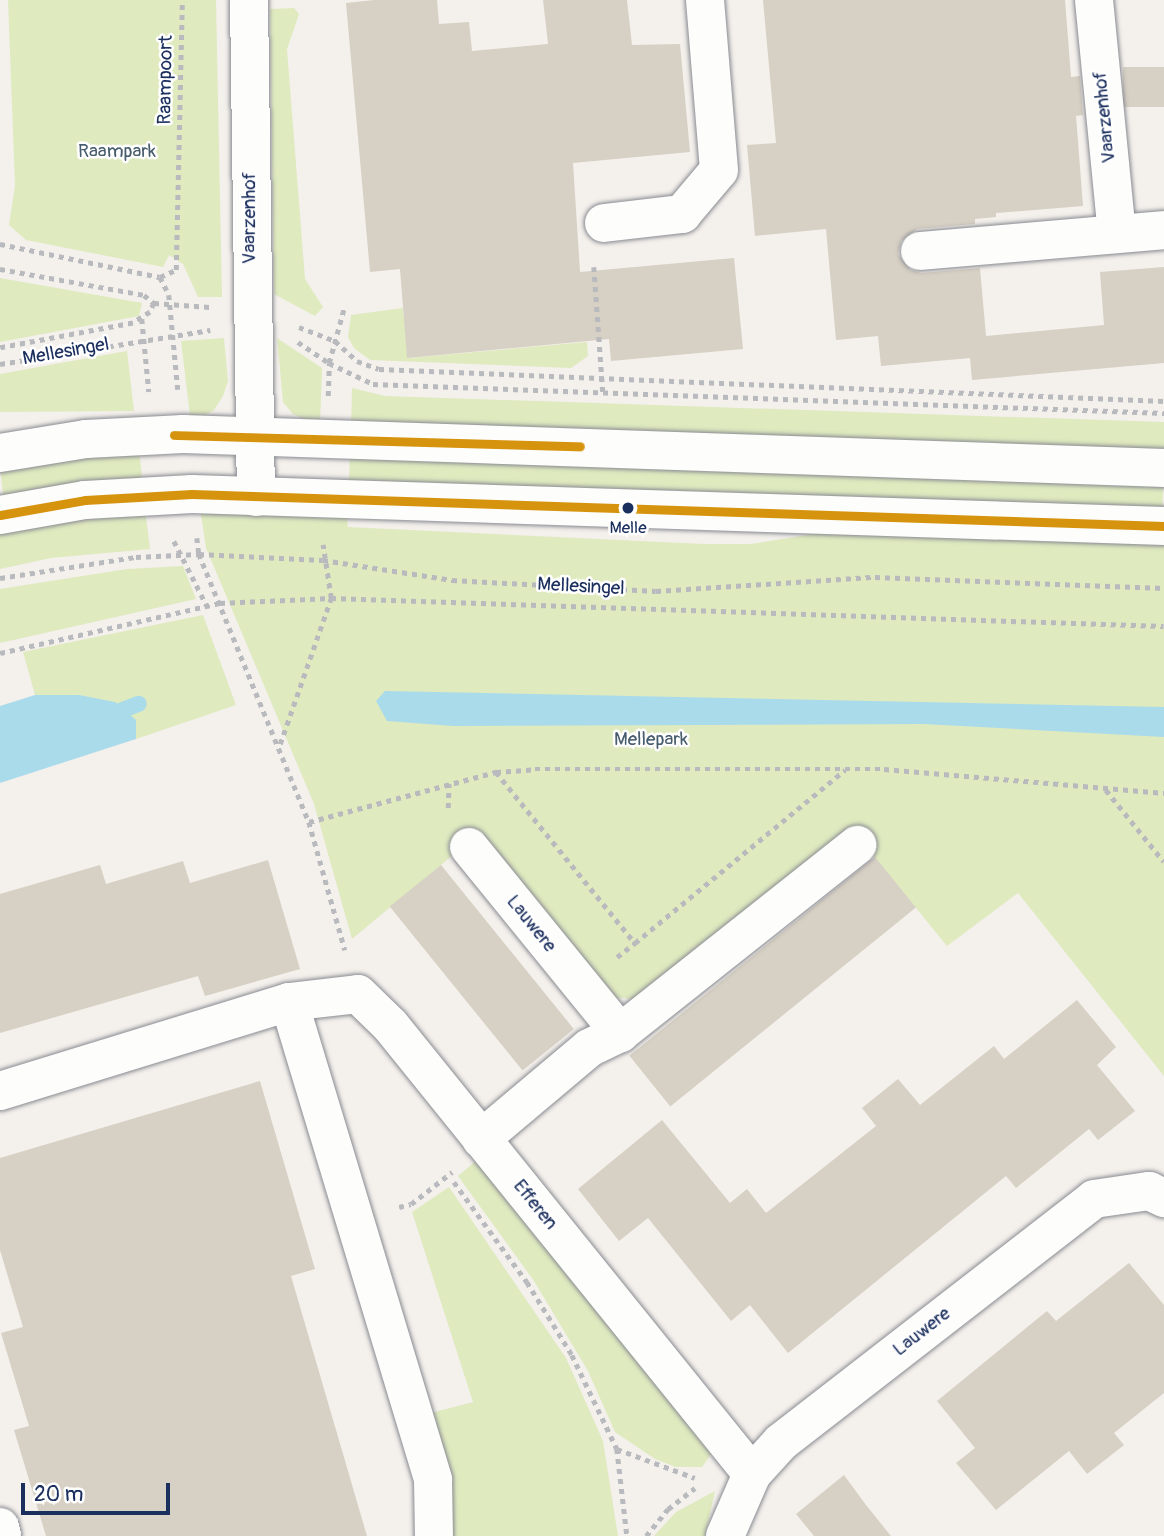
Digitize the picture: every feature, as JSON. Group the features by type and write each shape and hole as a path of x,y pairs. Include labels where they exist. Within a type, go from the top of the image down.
{"street":[{"name":"Vaarzenhof","path":"249,0 250,307 256,497"},
{"path":"604,223 682,214 719,170 705,0"},
{"name":"Vaarzenhof","path":"1094,0 1117,234"},
{"path":"920,251 1164,230"},
{"path":"0,453 86,439 183,434 1164,468"},
{"path":"0,515 85,500 192,494 1164,526"},
{"path":"481,1139 589,1048 620,1033 857,845"},
{"name":"Lauwere","path":"469,847 620,1033"},
{"path":"0,1090 289,1002 358,994"},
{"name":"Efferen","path":"358,994 390,1025 752,1474"},
{"path":"289,1002 433,1480 434,1536"},
{"name":"Lauwere","path":"725,1536 752,1474 781,1442 1094,1199 1149,1191 1164,1198"},
{"path":"0,1527 2,1536"}],"path":[{"name":"Raampoort","path":"160,277 176,270 182,0"},
{"path":"603,392 592,236 604,223"},
{"path":"0,244 160,277 170,306 183,434"},
{"path":"0,269 144,295 154,303 170,306 250,307 335,341 357,361 379,369 1164,401"},
{"path":"0,348 132,323 150,312 154,303"},
{"path":"328,363 344,308"},
{"name":"Mellesingel","path":"0,364 173,332"},
{"path":"290,336 328,363 373,384 1164,413"},
{"path":"192,494 199,554 280,744 309,822 358,994"},
{"name":"Mellesingel","path":"0,578 136,557 199,554 323,560 452,580 656,591 875,578 1164,588"},
{"path":"280,744 331,598 323,560"},
{"path":"0,653 220,603 331,598 1164,626"},
{"path":"309,822 496,772 846,769 959,772 1105,790 1164,793"},
{"path":"496,772 635,943 846,769"},
{"path":"1105,790 1164,862"},
{"path":"354,1220 411,1204 449,1175 481,1139"},
{"path":"440,1164 527,1282 572,1355 617,1449 627,1536"},
{"path":"617,1449 673,1474 706,1480"}],"green space":[{"name":"Raampark","path":"8,0 216,0 222,297 198,297 183,264 169,255 163,267 26,240 9,225 15,186"},
{"path":"294,8 299,14 287,49 305,279 323,307 315,316 274,294 270,9"},
{"path":"0,278 142,303 139,316 0,342"},
{"path":"403,308 408,358 587,342 588,356 571,368 370,360 354,348 348,337 351,315"},
{"path":"224,338 228,381 223,396 214,410 191,424 181,341"},
{"path":"277,338 322,368 320,426 293,414 283,402"},
{"path":"127,351 134,411 0,412 0,374"},
{"path":"352,388 385,396 1164,422 1164,456 351,427"},
{"path":"139,449 143,485 4,499 0,464"},
{"path":"350,451 1164,479 1162,516 349,488"},
{"name":"Mellepark","path":"200,508 346,512 348,527 704,544 751,544 826,532 1164,540 1164,1076 1018,893 947,946 854,832 644,1000 609,997 459,850 352,939 314,804 206,548"},
{"path":"145,509 150,549 51,558 0,569 0,527"},
{"path":"183,566 196,599 0,643 0,589 127,569"},
{"path":"203,615 236,705 136,739 136,720 79,695 35,695 23,652"},
{"path":"477,1160 714,1450 702,1467 676,1467 655,1459 615,1432 588,1371 534,1281 458,1176"},
{"path":"449,1187 566,1358 603,1441 618,1536 451,1536 431,1413 473,1402 412,1212"},
{"path":"715,1491 705,1536 654,1536 676,1512"}],"water":[{"path":"385,691 1164,707 1164,737 923,724 453,726 387,721 376,701"},
{"path":"35,695 79,695 115,702 136,720 136,739 0,783 0,706"}],"building":[{"path":"437,0 439,24 469,22 472,51 548,44 543,0 627,0 632,45 680,44 690,152 573,163 580,272 734,258 743,349 611,361 609,339 407,358 400,269 370,272 346,3"},
{"path":"763,0 1065,0 1071,77 1080,76 1083,115 1076,116 1083,206 996,213 996,217 975,219 975,224 917,229 901,241 898,254 910,270 921,273 980,268 986,336 1104,325 1100,272 1164,267 1164,363 972,380 970,358 881,366 878,336 836,340 826,229 755,236 747,145 776,143"},
{"path":"1123,67 1164,67 1164,107 1123,107"},
{"path":"875,857 916,908 670,1106 629,1056"},
{"path":"268,860 300,969 205,996 198,976 0,1033 0,894 100,865 106,884 183,861 190,883"},
{"path":"441,865 574,1029 522,1071 390,907"},
{"path":"1077,1000 1116,1047 1097,1065 1135,1111 1098,1140 1089,1129 1016,1188 1006,1176 788,1353 750,1305 731,1321 648,1218 619,1241 578,1189 662,1120 730,1203 747,1189 766,1213 876,1126 862,1108 898,1079 920,1105 994,1046 1004,1059"},
{"path":"260,1081 315,1269 291,1276 367,1536 46,1536 14,1430 29,1426 1,1333 23,1327 0,1250 0,1158"},
{"path":"1129,1263 1164,1305 1164,1393 1114,1433 1124,1445 1087,1474 1069,1451 996,1510 956,1463 975,1448 937,1401 1047,1311 1056,1321"},
{"path":"844,1475 891,1536 814,1536 796,1514"}],"waterway":[{"path":"107,716 139,704"}],"transit line":[{"path":"174,435 580,446"},
{"path":"0,515 85,500 192,494 1164,526"}],"place":[{"name":"Melle","path":"628,508"}]}
